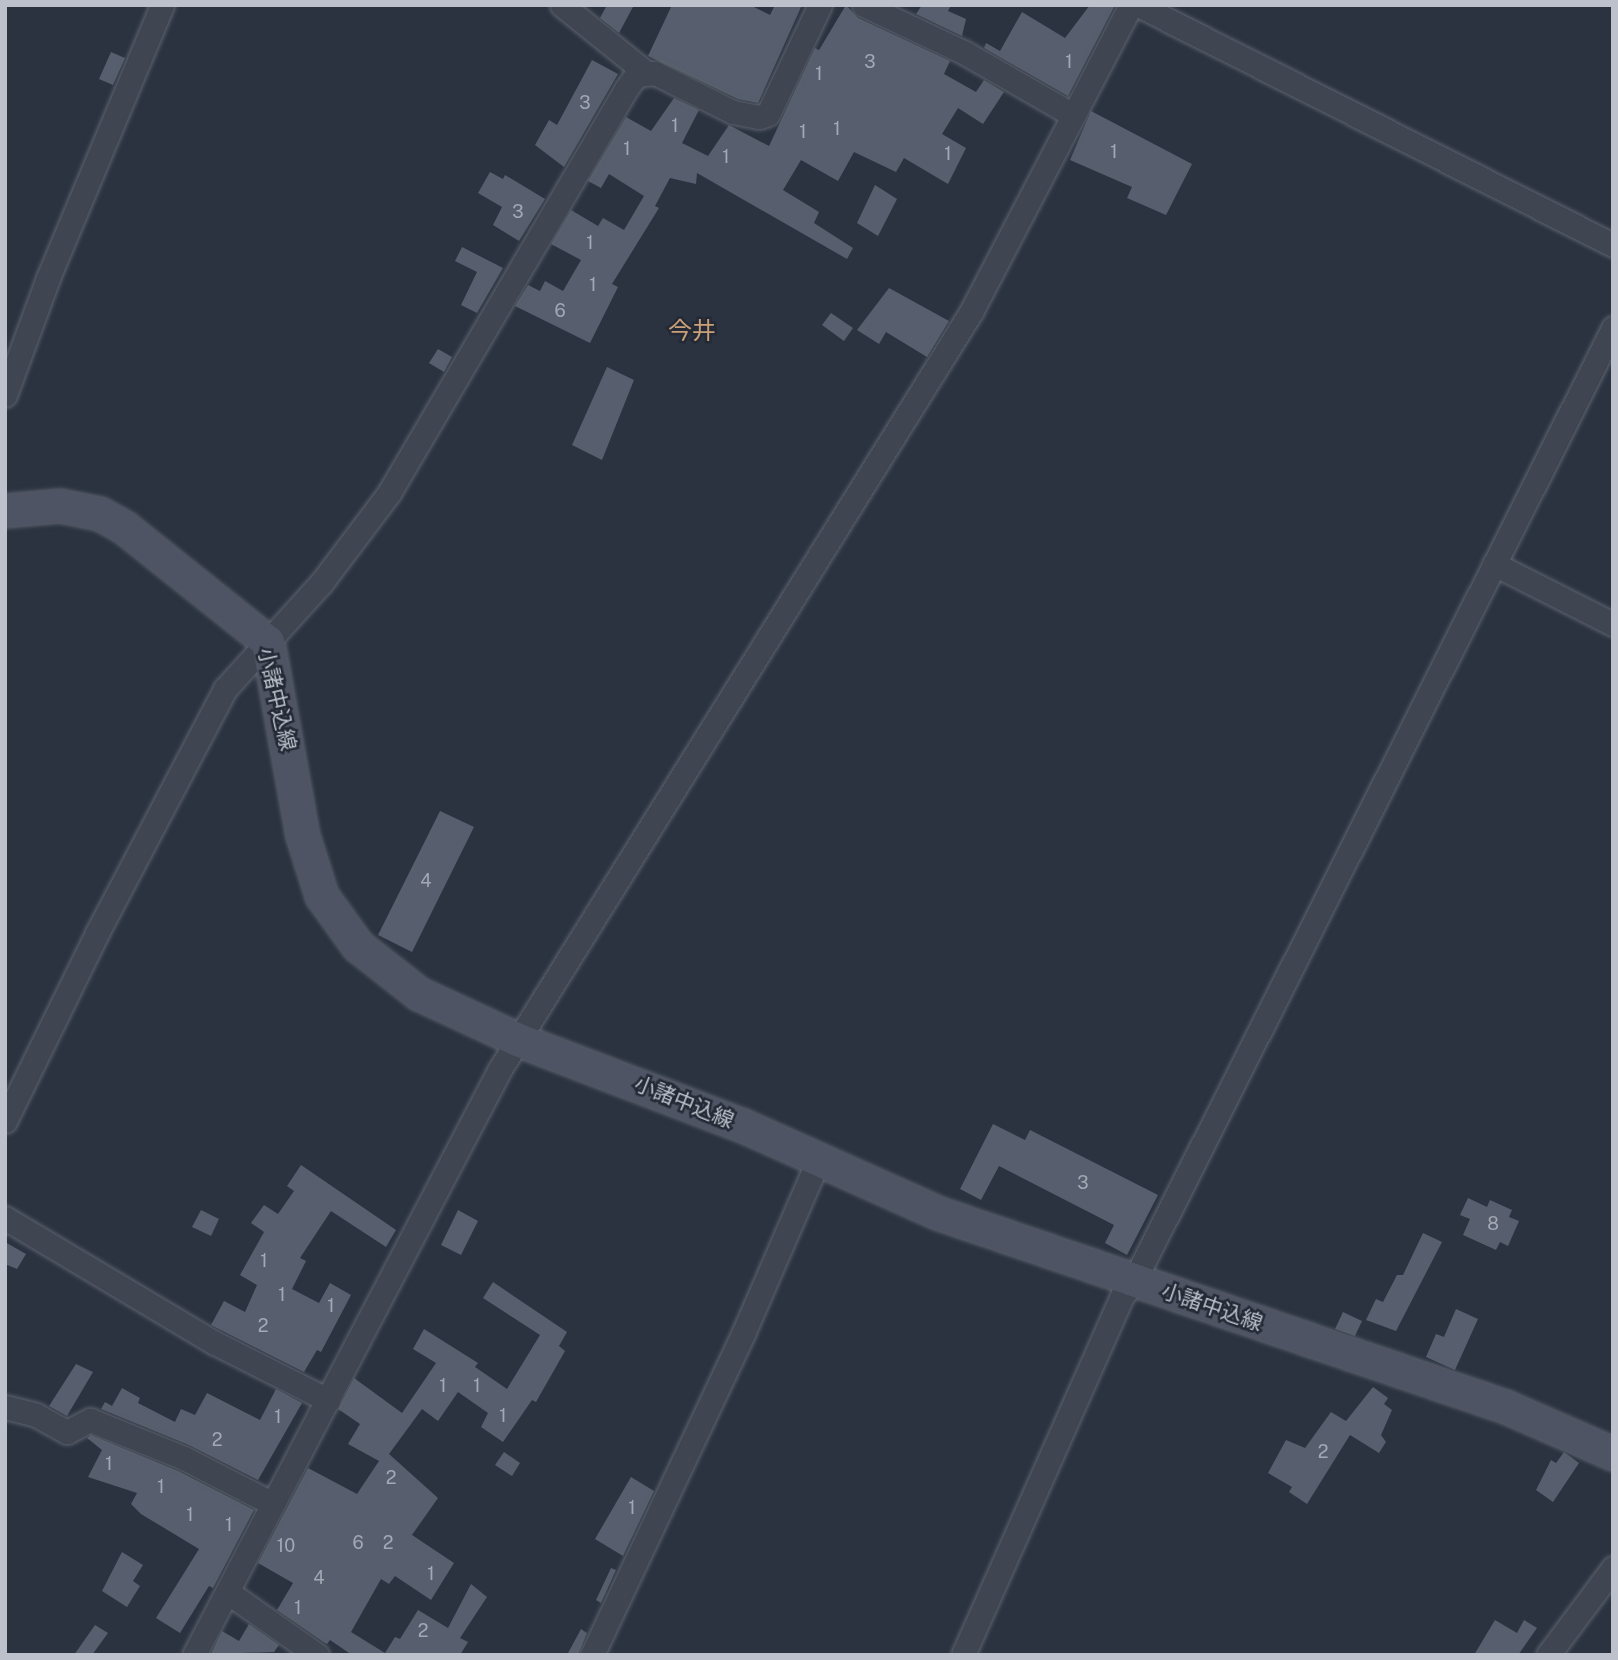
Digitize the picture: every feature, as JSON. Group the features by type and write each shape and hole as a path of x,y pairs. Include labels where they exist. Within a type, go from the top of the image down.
{"main road":[{"name":"小諸中込線","path":"5,510 60,506 100,514 125,527 268,642 309,865 336,921 377,963 419,994 518,1040 690,1104 940,1214 1506,1407 1613,1454"}],"street":[{"path":"5,396 48,278 162,5"},
{"path":"562,5 645,72 733,112 759,117 776,103 820,5"},
{"path":"864,5 965,53 1073,115"},
{"path":"194,1655 229,1593 271,1503 518,1040 971,312 1131,5"},
{"path":"1138,5 1613,245"},
{"path":"5,1121 225,689 355,542 389,493 626,89 636,75 645,72"},
{"path":"963,1655 1122,1296 1134,1281 1613,328"},
{"path":"1494,564 1613,624"},
{"path":"593,1655 737,1347 818,1161"},
{"path":"5,1218 215,1343 328,1400"},
{"path":"5,1407 36,1415 67,1433 90,1420 184,1458 271,1503"},
{"path":"1548,1655 1613,1568"},
{"path":"229,1593 317,1655"}],"building":[{"path":"607,5 634,5 619,33 600,18"},
{"path":"672,5 750,5 770,15 775,5 802,5 758,103 738,99 648,56"},
{"path":"846,5 858,18 950,61 944,74 976,92 984,80 1004,92 983,124 958,108 942,134 966,148 948,184 904,158 896,172 854,152 838,181 801,160 783,190 819,212 814,223 853,248 847,259 697,173 696,184 670,178 655,206 659,208 612,284 618,287 590,343 515,306 528,285 540,291 545,281 563,291 581,260 551,244 571,210 598,226 603,218 624,230 644,196 609,174 601,188 588,181 626,117 651,131 674,98 699,110 682,143 708,156 729,125 769,146 815,48 819,50"},
{"path":"922,5 951,5 948,11 966,19 962,36 916,14"},
{"path":"1090,5 1115,5 1068,96 984,48 986,43 1000,51 1022,12 1065,38"},
{"path":"111,52 125,58 113,85 99,79"},
{"path":"592,60 618,74 564,167 535,145 549,120 557,125"},
{"path":"1091,111 1192,164 1166,215 1127,198 1132,187 1070,160"},
{"path":"490,172 503,179 505,175 545,199 519,241 493,225 502,207 478,193"},
{"path":"875,185 897,199 878,236 857,223"},
{"path":"462,247 503,268 477,313 461,305 477,272 455,261"},
{"path":"889,288 949,321 927,357 886,332 879,344 857,330"},
{"path":"831,313 853,328 844,341 822,325"},
{"path":"438,349 452,357 444,372 429,363"},
{"path":"607,367 634,380 602,460 572,445"},
{"path":"440,811 474,827 412,952 378,935"},
{"path":"993,1124 1025,1140 1030,1130 1158,1195 1127,1255 1105,1243 1114,1225 999,1166 981,1200 960,1189"},
{"path":"301,1165 396,1230 386,1247 331,1211 300,1258 306,1261 292,1289 319,1303 330,1283 351,1295 321,1352 317,1350 304,1372 211,1325 224,1301 245,1312 257,1285 240,1275 264,1232 251,1223 264,1205 278,1214 294,1191 287,1186"},
{"path":"1468,1198 1487,1207 1490,1200 1512,1210 1509,1217 1519,1221 1508,1246 1500,1242 1496,1250 1463,1235 1470,1219 1460,1215"},
{"path":"201,1210 219,1219 211,1236 192,1227"},
{"path":"458,1210 478,1221 461,1255 441,1245"},
{"path":"1423,1233 1442,1242 1396,1331 1366,1320 1376,1299 1383,1302 1397,1275 1403,1275"},
{"path":"5,1242 26,1254 17,1269 5,1264"},
{"path":"493,1282 567,1332 559,1346 565,1351 536,1402 532,1400 503,1442 481,1427 488,1413 458,1392 438,1421 422,1409 389,1454 438,1498 412,1535 454,1563 431,1600 395,1576 389,1584 381,1579 351,1632 385,1653 395,1637 400,1639 418,1610 448,1628 471,1584 487,1597 460,1638 468,1642 460,1655 352,1655 330,1640 327,1644 277,1610 293,1583 258,1563 308,1468 357,1494 379,1461 348,1444 360,1424 338,1409 354,1378 402,1413 436,1363 413,1349 424,1329 478,1363 475,1367 507,1389 540,1335 483,1298"},
{"path":"1456,1309 1478,1319 1455,1370 1426,1357 1436,1334 1444,1337"},
{"path":"1343,1312 1362,1321 1355,1336 1335,1329"},
{"path":"76,1364 93,1372 67,1416 49,1406"},
{"path":"1373,1387 1388,1398 1384,1404 1392,1410 1381,1435 1386,1442 1379,1453 1350,1435 1307,1504 1289,1492 1292,1487 1268,1473 1286,1440 1305,1448 1331,1412 1346,1421"},
{"path":"122,1388 140,1398 138,1403 175,1422 181,1409 195,1415 207,1393 260,1420 276,1389 302,1403 258,1480 189,1445 101,1409 105,1402 112,1406"},
{"path":"91,1435 178,1471 254,1510 213,1588 209,1586 180,1633 156,1618 199,1549 141,1514 131,1504 137,1493 88,1477 102,1450 87,1438"},
{"path":"504,1452 520,1463 512,1476 495,1465"},
{"path":"1564,1452 1579,1463 1553,1502 1536,1490 1551,1460 1556,1463"},
{"path":"631,1477 654,1491 623,1556 595,1539"},
{"path":"122,1552 143,1565 133,1581 140,1586 127,1607 102,1591"},
{"path":"611,1568 616,1570 601,1603 596,1600"},
{"path":"1495,1620 1517,1633 1524,1620 1537,1628 1518,1655 1474,1655"},
{"path":"249,1624 279,1645 274,1652 211,1654 222,1631 239,1641"},
{"path":"95,1625 108,1633 92,1655 74,1655"},
{"path":"581,1629 587,1633 578,1655 567,1655"}],"district":[{"name":"今井","path":"692,331"}]}
